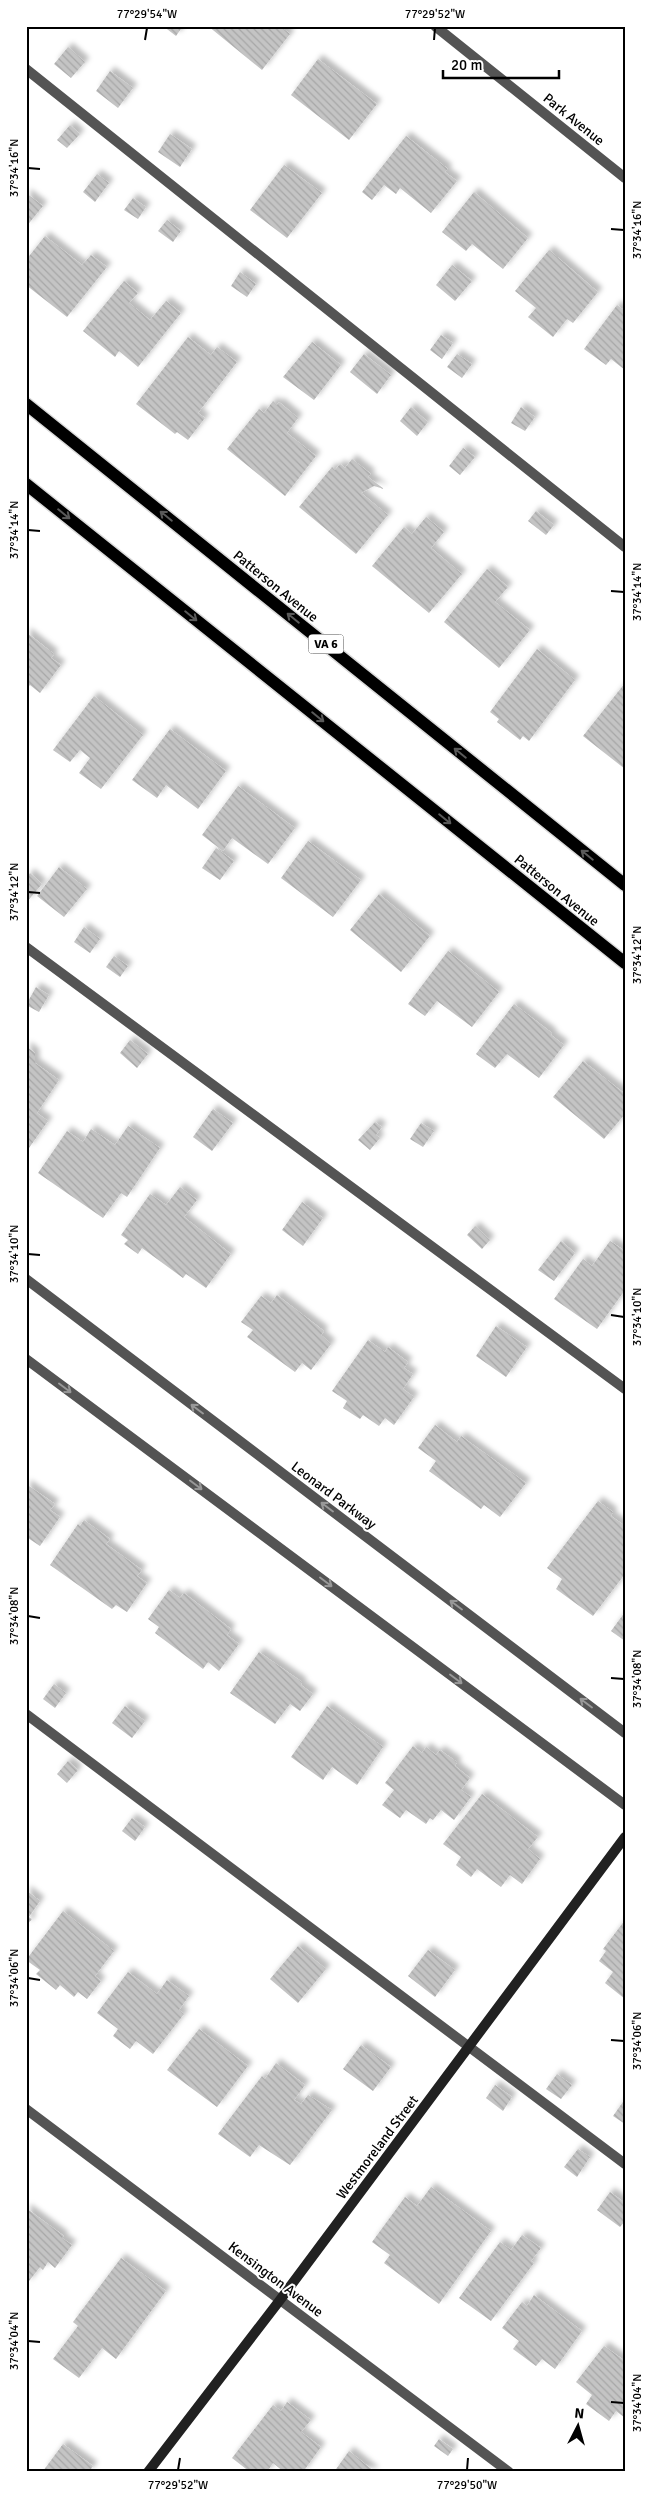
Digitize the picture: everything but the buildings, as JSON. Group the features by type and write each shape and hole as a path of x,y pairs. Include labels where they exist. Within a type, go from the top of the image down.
{"main road":[{"name":"Patterson Avenue","path":"26,404 625,885"},
{"name":"Patterson Avenue","path":"26,484 625,962"}],"street":[{"name":"Park Avenue","path":"435,26 625,178"},
{"path":"26,69 625,547"},
{"path":"26,947 625,1389"},
{"name":"Leonard Parkway","path":"26,1279 625,1732"},
{"path":"26,1359 625,1805"},
{"path":"26,1714 625,2164"},
{"name":"Westmoreland Street","path":"148,2472 280,2300 625,1838"},
{"name":"Kensington Avenue","path":"26,2109 509,2472"}]}
